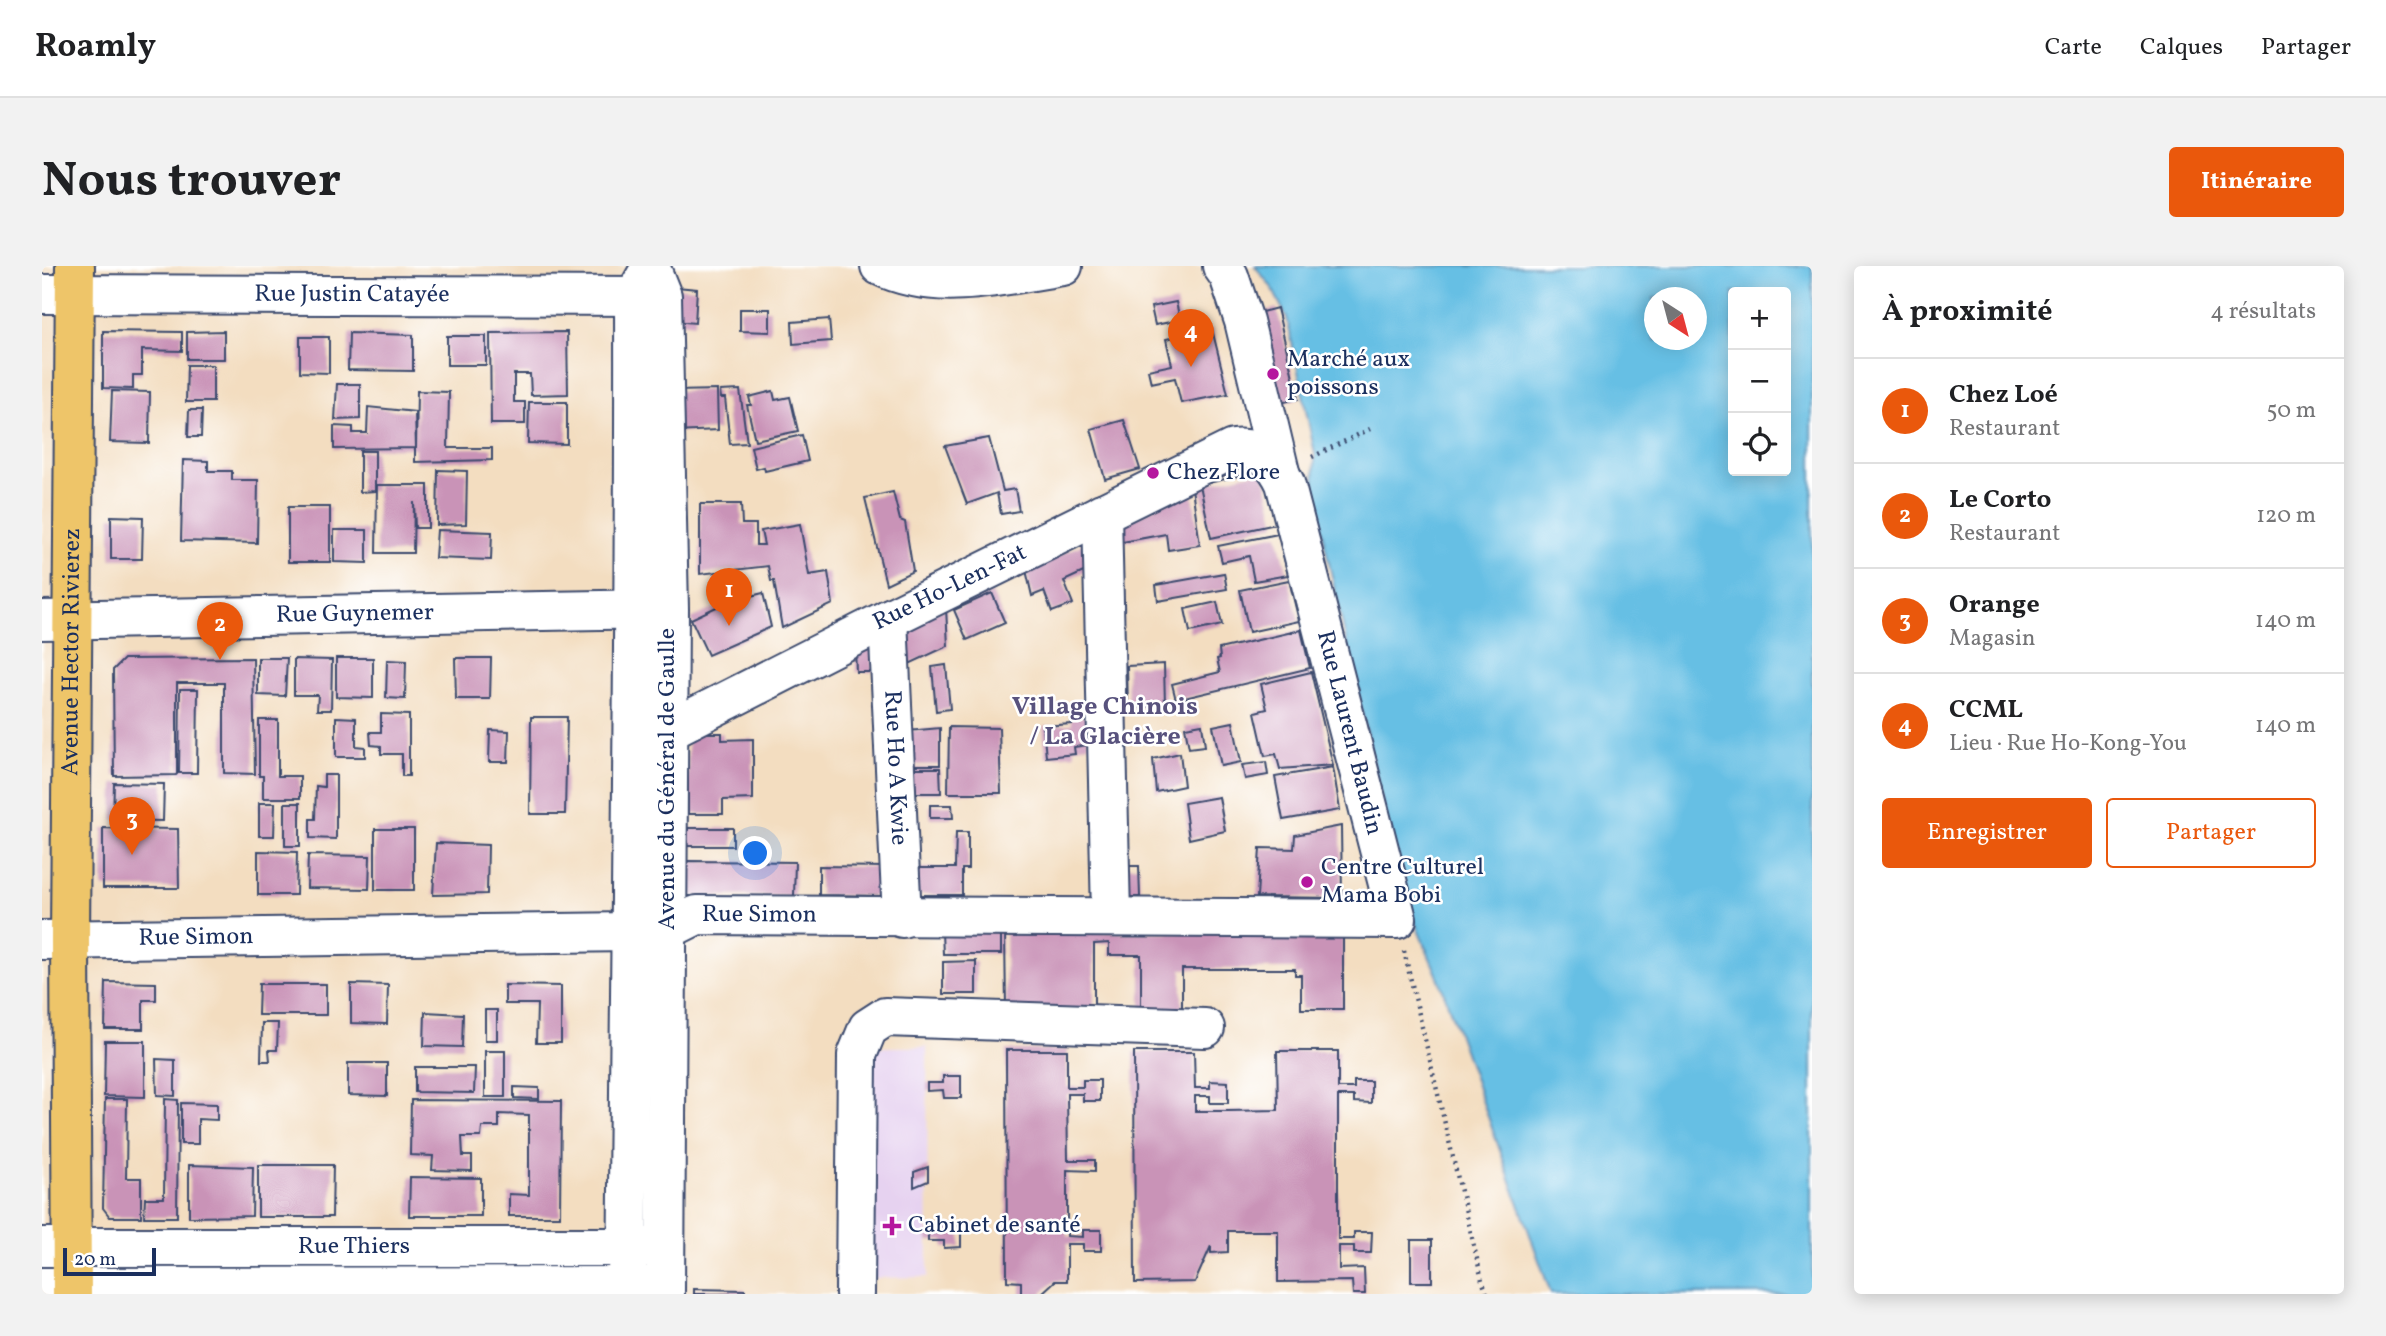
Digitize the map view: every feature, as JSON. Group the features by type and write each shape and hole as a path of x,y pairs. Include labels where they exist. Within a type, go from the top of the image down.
{"main road":[{"name":"Avenue Hector Rivierez","path":"62,1290 57,1247 56,940 57,620 64,285"}],"street":[{"path":"880,266 915,278 960,282 1063,266"},
{"name":"Rue Laurent Baudin","path":"1222,266 1229,276 1244,321 1280,472 1396,919"},
{"path":"627,1291 629,932 652,609 649,282"},
{"name":"Rue Justin Catayée","path":"64,285 649,282"},
{"name":"Rue Ho-Len-Fat","path":"668,730 1233,449 1257,451 1280,472"},
{"path":"1102,513 1111,916"},
{"name":"Rue Guynemer","path":"57,620 652,609"},
{"name":"Avenue du Général de Gaulle","path":"652,609 668,730 665,1290"},
{"name":"Rue Ho A Kwie","path":"888,619 902,918"},
{"name":"Rue Simon","path":"56,940 629,932 667,930 697,915 1396,919"},
{"path":"855,1294 857,1055 867,1028 885,1017 1205,1028"},
{"name":"Rue Thiers","path":"57,1247 665,1247"},
{"name":"Rue Thiers","path":"62,1290 665,1290"}],"path":[{"path":"1280,472 1370,429"},
{"path":"1396,919 1487,1294"}],"shaded area":[{"path":"867,1047 927,1047 928,1277 868,1278"}],"water":[{"path":"1255,266 1812,266 1812,1294 1551,1294 1439,979 1401,890 1314,495 1315,454 1287,318 1272,288"}],"building":[{"path":"666,286 697,289 695,323 663,320"},
{"path":"1176,302 1180,320 1155,325 1151,307"},
{"path":"1277,308 1298,399 1275,404 1254,314"},
{"path":"740,309 770,309 770,332 740,331"},
{"path":"829,319 831,341 793,344 792,322"},
{"path":"1212,329 1228,394 1181,403 1175,378 1151,383 1148,370 1172,365 1166,339"},
{"path":"103,331 182,332 182,351 142,350 142,375 133,375 133,389 103,388"},
{"path":"224,331 224,359 187,359 187,332"},
{"path":"567,332 568,394 531,395 530,374 514,374 514,402 525,402 525,424 491,424 490,333"},
{"path":"349,333 413,335 413,371 348,370"},
{"path":"447,336 486,336 486,365 447,365"},
{"path":"300,337 329,337 329,373 300,372"},
{"path":"187,365 213,365 213,402 186,402"},
{"path":"337,384 360,384 360,419 335,420"},
{"path":"717,390 718,430 674,432 674,391"},
{"path":"740,390 747,443 730,444 725,398 721,398 720,391"},
{"path":"112,391 150,392 149,443 110,442"},
{"path":"417,391 449,392 448,448 492,448 492,460 415,462 415,448 334,449 334,426 353,427 353,433 367,433 368,407 415,412 416,448"},
{"path":"773,391 775,400 790,397 798,431 755,440 747,405 751,405 749,397"},
{"path":"529,402 567,402 567,444 528,443"},
{"path":"189,410 202,410 201,437 188,437"},
{"path":"1124,420 1140,469 1105,479 1091,429"},
{"path":"802,435 808,461 765,471 764,467 756,469 751,447"},
{"path":"989,438 1003,491 1015,489 1019,511 1001,514 997,493 967,504 945,446"},
{"path":"360,451 375,451 375,491 360,492"},
{"path":"183,460 208,461 208,471 232,471 232,480 258,480 257,543 181,541"},
{"path":"438,470 467,471 466,524 437,525"},
{"path":"1263,470 1276,524 1211,538 1200,485"},
{"path":"377,485 428,485 428,528 415,528 414,502 413,553 376,553"},
{"path":"1192,488 1200,545 1168,550 1166,534 1117,543 1117,527"},
{"path":"893,492 900,520 905,522 913,571 886,584 865,498"},
{"path":"700,504 741,504 742,524 756,524 756,545 764,545 761,531 800,524 809,575 828,572 833,604 782,628 774,581 771,581 768,566 700,574"},
{"path":"288,507 330,507 330,562 288,562"},
{"path":"111,516 143,517 142,559 111,559"},
{"path":"334,530 367,530 367,563 334,562"},
{"path":"437,530 492,532 491,560 435,558"},
{"path":"1278,534 1288,575 1254,581 1249,556 1222,562 1218,546"},
{"path":"1092,540 1092,568 1064,581 1073,604 1052,612 1044,591 1032,596 1026,570"},
{"path":"1224,573 1227,589 1158,601 1156,585"},
{"path":"1289,580 1299,621 1249,632 1240,590"},
{"path":"763,593 771,627 708,655 691,619 727,602"},
{"path":"992,593 1005,623 967,640 954,610"},
{"path":"1217,602 1222,625 1190,632 1185,609"},
{"path":"946,608 948,646 907,665 906,626"},
{"path":"1301,630 1310,668 1176,700 1172,684 1220,672 1217,659 1220,658 1219,649"},
{"path":"873,645 873,672 856,672 855,647"},
{"path":"253,658 255,774 224,773 224,683 177,683 177,774 114,776 113,670 124,659"},
{"path":"258,658 287,658 285,696 258,695"},
{"path":"336,658 373,658 373,698 336,697"},
{"path":"455,658 491,658 490,699 456,699"},
{"path":"294,659 332,660 331,710 317,710 318,695 294,695"},
{"path":"387,660 406,661 405,699 386,698"},
{"path":"1164,664 1165,705 1128,708 1127,666"},
{"path":"946,665 950,709 936,711 932,667"},
{"path":"1311,672 1333,765 1280,769 1276,754 1265,756 1255,712 1267,709 1261,684"},
{"path":"180,689 198,689 197,773 179,773"},
{"path":"381,714 409,715 409,776 402,776 402,754 381,754 381,746 371,745 370,732 381,732"},
{"path":"1086,716 1089,745 1074,747 1075,754 1046,757 1043,726 1072,724 1071,718"},
{"path":"336,717 356,718 356,746 365,747 365,757 336,757"},
{"path":"531,717 567,717 565,814 530,814"},
{"path":"259,720 278,720 278,776 300,776 300,798 263,798 263,776 259,776"},
{"path":"1233,722 1241,762 1221,766 1213,726"},
{"path":"1202,724 1205,746 1189,748 1185,727"},
{"path":"949,727 999,728 1001,793 948,793"},
{"path":"940,728 940,765 909,765 908,731"},
{"path":"490,730 509,731 508,762 489,762"},
{"path":"688,733 722,733 722,740 753,739 753,799 723,800 723,814 688,814"},
{"path":"1180,753 1184,786 1156,792 1153,759"},
{"path":"1266,762 1268,775 1245,779 1242,765"},
{"path":"1333,767 1340,810 1283,820 1275,777"},
{"path":"909,768 940,768 941,793 910,793"},
{"path":"324,775 336,775 336,839 310,838 310,819 315,819 316,786 324,787"},
{"path":"114,783 164,784 163,821 113,820"},
{"path":"1219,797 1225,831 1189,839 1184,803"},
{"path":"259,803 275,803 274,836 259,836"},
{"path":"285,803 300,803 300,846 285,846"},
{"path":"930,805 952,805 953,818 930,818"},
{"path":"1341,826 1342,898 1257,897 1260,848 1294,849 1295,835"},
{"path":"103,828 178,829 179,888 103,888"},
{"path":"688,828 733,828 733,846 687,846"},
{"path":"375,829 414,829 414,890 375,890"},
{"path":"956,832 968,832 968,869 962,869 962,895 912,895 911,868 955,868"},
{"path":"436,843 488,845 487,894 433,895"},
{"path":"258,851 297,852 296,895 258,895"},
{"path":"308,855 370,856 369,889 307,888"},
{"path":"687,861 795,862 794,896 687,896"},
{"path":"819,866 885,867 886,896 819,895"},
{"path":"1124,866 1139,866 1140,897 1126,897"},
{"path":"942,932 1001,932 1001,954 943,954"},
{"path":"1005,932 1343,932 1343,1009 1301,1009 1301,975 1295,975 1295,969 1182,969 1182,1009 1141,1009 1141,955 1109,955 1109,943 1094,944 1094,1010 1006,1010"},
{"path":"976,961 976,994 943,994 943,962"},
{"path":"106,982 156,983 156,1000 143,1000 143,1029 105,1029"},
{"path":"259,984 326,984 326,1015 258,1015"},
{"path":"351,984 388,985 387,1024 351,1023"},
{"path":"505,985 561,986 561,1043 536,1043 537,1004 505,1004"},
{"path":"485,1010 497,1010 497,1040 485,1040"},
{"path":"425,1012 463,1014 462,1047 424,1046"},
{"path":"262,1023 278,1023 277,1050 269,1050 270,1061 261,1061"},
{"path":"105,1041 145,1041 145,1097 104,1096"},
{"path":"1006,1050 1067,1050 1067,1087 1083,1087 1083,1080 1100,1080 1100,1101 1083,1101 1083,1094 1067,1094 1068,1160 1095,1160 1095,1171 1067,1170 1067,1236 1083,1237 1083,1230 1101,1230 1101,1251 1083,1251 1083,1244 1067,1244 1067,1281 1055,1281 1041,1294 1021,1294 1021,1282 1007,1281"},
{"path":"485,1051 505,1051 505,1097 485,1097"},
{"path":"1277,1051 1338,1051 1338,1088 1354,1088 1354,1081 1371,1081 1371,1103 1354,1102 1354,1096 1338,1096 1338,1239 1354,1239 1354,1232 1372,1232 1371,1253 1354,1253 1354,1246 1339,1246 1339,1269 1364,1268 1365,1294 1353,1294 1352,1281 1278,1282 1278,1231 1228,1231 1228,1252 1211,1253 1211,1246 1195,1282 1135,1283 1134,1052 1194,1052 1195,1088 1210,1088 1210,1081 1228,1082 1228,1103 1210,1103 1210,1096 1195,1096 1195,1111 1228,1111 1278,1110"},
{"path":"156,1059 175,1060 175,1096 157,1095"},
{"path":"348,1063 387,1063 387,1096 348,1095"},
{"path":"415,1067 475,1067 474,1093 415,1092"},
{"path":"943,1076 961,1076 961,1098 944,1098 943,1090 927,1091 927,1083 943,1083"},
{"path":"514,1087 539,1088 539,1099 514,1098"},
{"path":"105,1099 127,1099 126,1178 141,1178 141,1217 110,1217 103,1208"},
{"path":"165,1099 178,1100 177,1217 144,1217 145,1198 164,1198"},
{"path":"411,1100 561,1101 560,1216 509,1216 509,1194 529,1195 529,1115 499,1114 499,1127 482,1127 481,1137 462,1137 463,1156 472,1156 472,1171 432,1170 433,1156 410,1155"},
{"path":"181,1103 217,1104 217,1120 198,1119 198,1144 181,1144"},
{"path":"189,1165 253,1167 252,1216 189,1217"},
{"path":"258,1165 333,1165 332,1217 258,1217"},
{"path":"928,1167 928,1181 914,1187 914,1172"},
{"path":"410,1177 481,1178 481,1216 409,1216"},
{"path":"943,1226 961,1226 961,1247 944,1248 944,1241 928,1241 928,1233 943,1233"},
{"path":"1411,1240 1432,1240 1432,1282 1411,1282"},
{"path":"694,1289 745,1290 745,1294 694,1294"}],"place":[{"name":"CCML","path":"1191,367"},
{"name":"Marché aux poissons","path":"1273,374"},
{"name":"Chez Flore","path":"1153,473"},
{"name":"Chez Loé","path":"729,626"},
{"name":"Le Corto","path":"220,660"},
{"name":"Orange","path":"132,855"},
{"name":"Centre Culturel Mama Bobi","path":"1307,882"},
{"name":"Cabinet de santé","path":"892,1226"}],"district":[{"name":"Village Chinois / La Glacière","path":"1105,722"}]}
